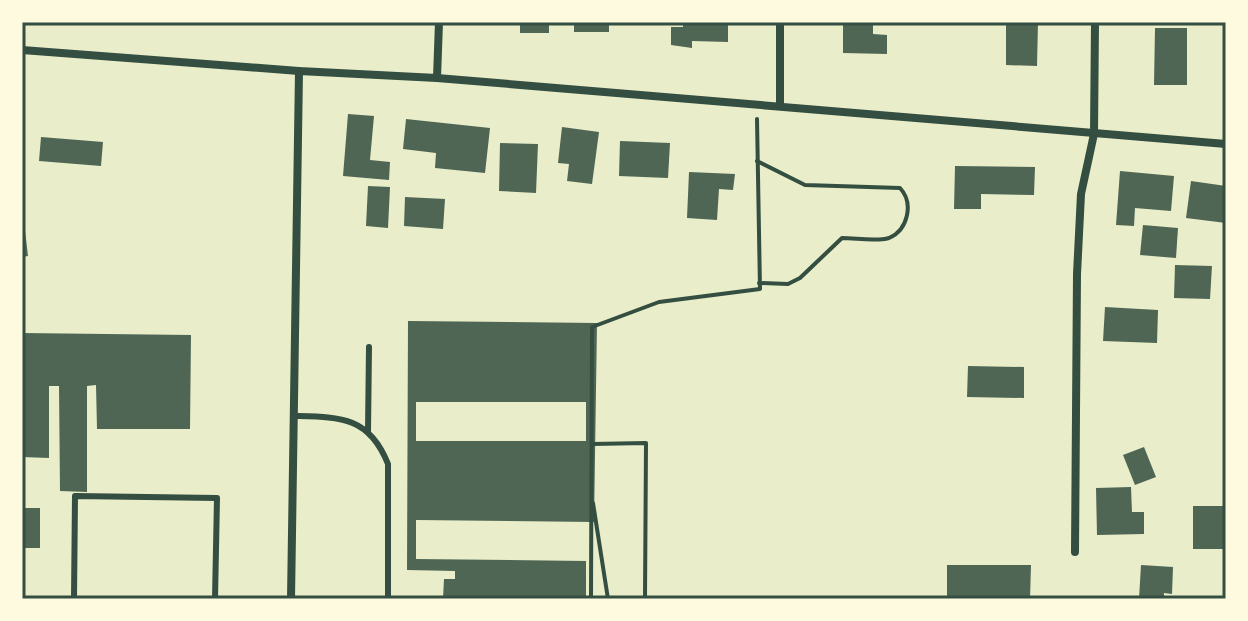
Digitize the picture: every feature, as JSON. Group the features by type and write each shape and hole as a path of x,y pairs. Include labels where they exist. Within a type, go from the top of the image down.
{"street":[{"path":"437,78 439,22"},
{"path":"780,22 780,106"},
{"path":"1075,552 1077,274 1081,194 1094,134 1095,22"},
{"path":"22,50 437,78 1226,144"},
{"path":"291,599 299,71"}],"lane":[{"path":"368,431 369,347"},
{"path":"294,416 351,421 368,431 381,445 388,464 388,599"},
{"path":"74,599 75,496 217,498 215,599"},
{"path":"22,560 22,570"}],"path":[{"path":"591,599 592,327 659,302 760,289 756,104"},
{"path":"757,161 805,185 900,188 907,201 908,215 903,226 887,239 842,238 800,278 788,284 759,283"},
{"path":"591,444 646,443 645,599"},
{"path":"591,488 608,599"}],"building":[{"path":"335,22 372,22 372,25 335,25"},
{"path":"520,22 549,22 549,33 520,33"},
{"path":"574,22 609,22 609,32 574,32"},
{"path":"683,22 728,22 728,42 692,41 692,48 671,45 671,27 683,27"},
{"path":"843,22 873,22 873,34 887,35 887,54 843,53"},
{"path":"1006,22 1038,22 1037,66 1006,65"},
{"path":"1155,28 1187,28 1187,85 1154,85"},
{"path":"348,114 374,116 370,160 390,162 389,180 343,176"},
{"path":"406,119 490,128 485,173 435,168 436,153 403,149"},
{"path":"562,127 599,132 592,184 567,181 569,164 558,163"},
{"path":"41,137 103,142 101,166 39,161"},
{"path":"620,141 670,143 668,178 619,176"},
{"path":"500,143 538,144 536,193 499,191"},
{"path":"955,166 1035,167 1034,195 981,194 981,209 954,209"},
{"path":"1120,171 1174,176 1171,211 1135,208 1134,226 1116,225"},
{"path":"689,172 735,174 733,190 719,189 717,220 687,218"},
{"path":"1191,181 1226,186 1226,223 1186,218"},
{"path":"368,186 390,187 388,228 366,226"},
{"path":"405,197 445,199 443,229 404,226"},
{"path":"22,222 28,256 22,257"},
{"path":"1143,225 1178,228 1176,258 1140,255"},
{"path":"1175,265 1212,266 1210,299 1174,298"},
{"path":"1105,307 1158,310 1157,343 1103,341"},
{"path":"408,321 597,323 594,522 416,520 416,559 586,561 586,599 443,599 444,579 455,579 455,571 407,570","holes":["416,402 586,402 586,441 416,441"]},
{"path":"22,333 191,335 190,429 97,429 96,385 87,386 87,492 60,491 59,386 49,386 49,458 22,457"},
{"path":"968,366 1024,367 1024,398 967,397"},
{"path":"1144,447 1156,477 1135,485 1123,455"},
{"path":"1131,487 1132,512 1144,512 1144,534 1097,535 1096,488"},
{"path":"1193,506 1226,506 1226,549 1193,549"},
{"path":"22,508 40,508 40,548 22,548"},
{"path":"947,565 1031,565 1030,599 947,599"},
{"path":"1141,565 1173,567 1172,594 1164,593 1164,599 1139,599"}]}
